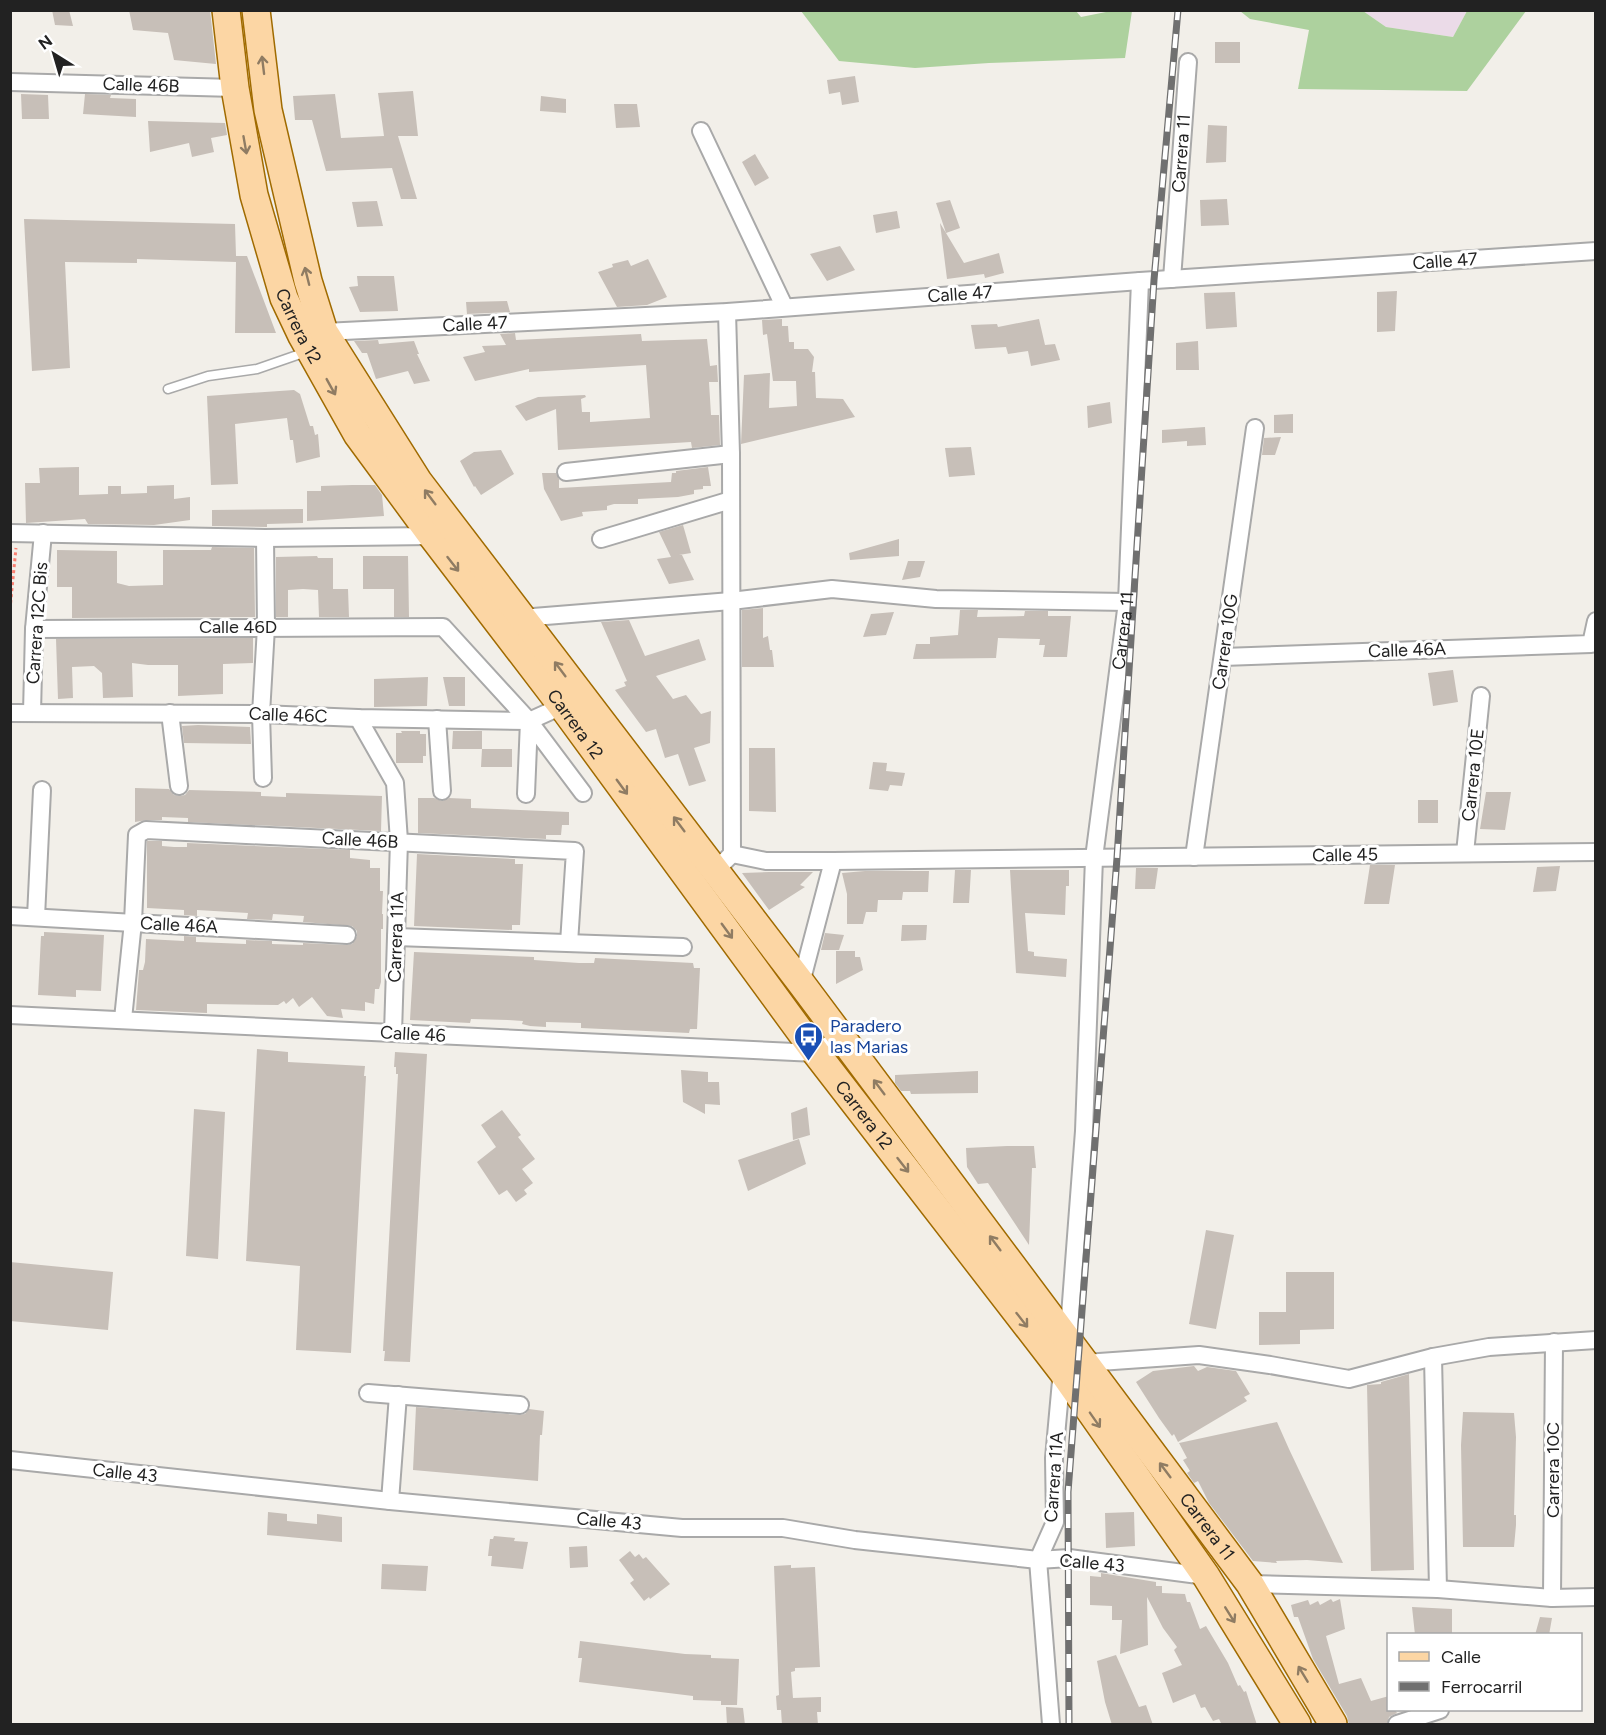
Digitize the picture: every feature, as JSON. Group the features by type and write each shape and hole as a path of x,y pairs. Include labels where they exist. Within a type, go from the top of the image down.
{"main road":[{"name":"Carrera 12","path":"226,10 235,88 254,195 284,298 521,618 723,862 801,983 1068,1341"},
{"name":"Carrera 12","path":"256,10 268,110 308,281 317,341 357,434 562,706 816,1053 1074,1367"},
{"name":"Carrera 11","path":"1068,1341 1074,1367 1297,1725"},
{"name":"Carrera 11","path":"1074,1367 1250,1584 1333,1725"}],"street":[{"name":"Carrera 11","path":"1172,279 1188,62"},
{"name":"Calle 46B","path":"10,82 235,88"},
{"path":"701,131 784,306"},
{"name":"Calle 47","path":"317,341 784,306 1596,251"},
{"name":"Carrera 11","path":"1068,1341 1084,1131 1094,858 1127,602 1140,281"},
{"path":"723,862 731,601 731,454 726,312"},
{"name":"Carrera 10G","path":"1194,857 1255,428"},
{"path":"566,472 731,454"},
{"path":"601,539 731,500"},
{"path":"14,533 265,538 432,536"},
{"name":"Carrera 12C Bis","path":"32,713 34,629 43,533"},
{"path":"263,778 261,714 266,627 265,538"},
{"path":"521,618 731,601 832,589 936,599 1127,602"},
{"name":"Calle 46A","path":"1222,657 1591,644 1596,621"},
{"name":"Calle 46D","path":"34,629 443,627 529,721"},
{"name":"Carrera 10E","path":"1464,853 1480,696"},
{"name":"Calle 46C","path":"10,713 261,714 529,721 562,706"},
{"path":"170,713 179,786"},
{"name":"Carrera 11A","path":"358,718 395,783 399,841 393,1033"},
{"path":"437,719 442,791"},
{"path":"529,721 583,793"},
{"path":"526,794 529,721"},
{"path":"36,917 42,790"},
{"name":"Calle 46B","path":"133,922 137,835 146,830 399,841 575,851 569,943"},
{"name":"Calle 45","path":"723,862 1596,852"},
{"path":"801,983 834,861"},
{"name":"Calle 46A","path":"10,916 347,935"},
{"path":"123,1019 133,922"},
{"path":"396,937 683,947"},
{"name":"Calle 46","path":"10,1015 816,1053"},
{"path":"816,1053 841,1036"},
{"path":"1074,1367 1199,1355 1349,1379 1433,1357 1489,1347 1596,1340"},
{"name":"Carrera 10C","path":"1552,1598 1554,1342"},
{"path":"1433,1357 1438,1589"},
{"name":"Carrera 11A","path":"1051,1725 1038,1560 1055,1522 1054,1458 1074,1367"},
{"path":"368,1393 520,1405"},
{"path":"390,1501 398,1395"},
{"name":"Calle 43","path":"10,1460 390,1501 682,1527 783,1528 855,1540 1038,1560 1069,1558 1206,1576"},
{"path":"1250,1584 1438,1589 1552,1598 1596,1597"},
{"path":"1397,1725 1437,1711"}],"lane":[{"path":"168,389 207,376 257,369 317,341"}],"path":[{"path":"10,609 14,533"}],"shaded area":[{"path":"1363,11 1467,11 1453,37 1386,27"}],"green space":[{"path":"801,11 1076,11 1081,17 1111,11 1132,11 1125,58 915,68 839,61"},
{"path":"1240,11 1363,11 1386,27 1453,37 1467,11 1526,11 1467,91 1298,89 1309,30 1250,19"}],"building":[{"path":"52,10 69,10 73,26 55,25"},
{"path":"129,10 210,10 216,64 174,60 168,33 133,30"},
{"path":"1215,42 1240,42 1240,63 1215,63"},
{"path":"855,76 859,102 842,105 840,92 829,94 827,80"},
{"path":"413,91 418,136 398,136 417,199 401,199 392,168 326,171 312,120 295,120 293,96 335,94 341,138 384,136 378,93"},
{"path":"21,94 48,95 49,119 22,119"},
{"path":"85,94 136,99 136,117 83,114"},
{"path":"541,96 566,99 566,113 540,111"},
{"path":"614,104 637,104 640,127 616,128"},
{"path":"148,121 225,123 227,135 211,138 214,152 192,157 189,143 150,152"},
{"path":"1208,125 1227,126 1226,162 1206,163"},
{"path":"755,154 769,178 755,186 742,162"},
{"path":"1227,199 1229,225 1201,226 1200,200"},
{"path":"950,200 960,228 946,233 936,203"},
{"path":"377,201 383,226 357,227 352,202"},
{"path":"897,211 900,228 876,233 873,215"},
{"path":"24,219 235,224 236,256 247,256 276,333 235,333 236,262 137,259 137,263 65,262 70,368 32,371"},
{"path":"940,223 964,263 999,253 1004,273 985,278 984,274 947,279"},
{"path":"840,246 855,270 827,281 810,254"},
{"path":"648,259 667,297 647,305 617,307 598,272 613,267 612,264 628,260 631,266"},
{"path":"357,276 394,276 398,311 360,312 349,287 358,286"},
{"path":"1397,291 1395,331 1377,332 1377,292"},
{"path":"1235,292 1237,327 1206,329 1204,293"},
{"path":"507,301 510,312 467,314 466,302"},
{"path":"782,319 782,326 788,326 789,342 794,342 794,349 808,349 814,357 812,372 815,372 816,398 843,399 855,417 741,444 744,375 770,373 769,408 797,406 796,381 773,381 767,334 763,335 762,320"},
{"path":"1039,319 1045,345 1055,344 1060,360 1031,366 1028,351 1008,354 1006,347 975,349 971,325 997,324 998,327"},
{"path":"515,333 516,340 641,334 642,341 707,339 710,366 717,365 718,382 709,382 711,415 719,415 720,445 692,448 691,442 558,450 556,409 526,421 515,406 538,397 585,395 586,397 581,399 582,412 590,412 590,422 650,418 646,365 529,372 529,369 475,381 463,357 485,352 482,346 506,345 500,334"},
{"path":"378,340 379,344 414,341 419,354 417,354 430,381 414,384 408,371 376,379 367,353 362,353 354,341"},
{"path":"1198,341 1199,370 1176,370 1176,343"},
{"path":"294,390 300,394 310,426 313,426 315,435 318,434 320,457 296,463 287,418 235,424 238,484 211,485 207,396"},
{"path":"1110,402 1112,423 1088,428 1087,406"},
{"path":"1293,414 1293,433 1274,433 1274,415"},
{"path":"1205,427 1206,445 1187,446 1187,441 1162,443 1162,430"},
{"path":"1281,437 1275,455 1262,455 1264,438"},
{"path":"971,447 975,475 949,477 945,448"},
{"path":"501,450 514,474 481,495 460,461 474,452"},
{"path":"79,467 79,495 108,494 108,486 121,486 121,494 147,493 147,486 174,485 174,499 190,497 190,520 154,525 88,524 85,519 26,523 25,483 40,483 39,468"},
{"path":"708,467 711,486 703,486 703,489 694,490 694,494 638,499 638,504 614,504 607,506 607,510 582,512 583,516 561,521 544,489 542,473 556,473 559,488 671,482 672,473 676,471"},
{"path":"375,485 382,495 384,516 307,521 307,491 321,491 321,486"},
{"path":"303,509 303,523 267,524 267,527 212,526 212,510"},
{"path":"683,525 691,553 679,555 682,555 694,580 669,584 657,559 671,557 659,532"},
{"path":"899,539 899,556 850,560 849,553"},
{"path":"212,547 254,548 255,617 72,618 72,587 57,587 57,550 117,551 117,583 129,586 163,585 163,550 211,550"},
{"path":"317,556 318,558 333,558 333,589 348,589 349,617 319,617 318,590 303,589 288,590 288,617 276,617 276,557"},
{"path":"363,556 408,556 409,617 394,617 394,589 363,589"},
{"path":"908,561 925,561 920,577 902,580"},
{"path":"763,608 763,638 768,636 774,667 742,667 742,610"},
{"path":"960,610 978,610 977,617 1024,616 1025,611 1048,611 1048,616 1071,616 1067,657 1043,657 1045,645 1039,645 1040,639 998,638 996,658 913,659 916,644 930,644 930,637 958,635"},
{"path":"894,612 886,635 863,637 871,614"},
{"path":"629,620 645,656 699,639 706,660 656,676 673,699 686,695 701,714 711,711 710,743 694,748 706,781 689,786 678,754 665,758 656,729 646,732 615,690 626,686 624,682 627,681 601,622"},
{"path":"253,638 253,663 223,664 223,694 178,696 178,665 132,663 133,697 103,698 102,673 94,666 72,667 73,698 58,699 56,639"},
{"path":"1453,670 1458,702 1433,706 1428,673"},
{"path":"428,677 427,706 374,707 374,679"},
{"path":"443,677 465,677 465,706 449,706"},
{"path":"182,726 250,727 251,744 184,743"},
{"path":"401,731 420,731 420,734 426,734 426,756 423,756 423,763 396,763 396,733 402,733"},
{"path":"453,731 482,731 482,749 452,749"},
{"path":"749,748 775,748 776,812 749,811"},
{"path":"482,749 512,749 512,767 481,767"},
{"path":"873,762 887,763 886,771 905,773 902,786 890,785 888,791 869,789"},
{"path":"135,788 169,789 174,795 180,796 185,795 189,790 261,792 261,796 286,797 286,793 382,796 381,831 188,822 188,818 162,817 162,820 135,822"},
{"path":"1486,792 1511,792 1505,830 1480,829"},
{"path":"418,798 434,798 442,801 449,798 471,799 471,808 569,812 569,825 562,825 561,835 546,835 546,839 418,833"},
{"path":"1418,800 1438,800 1438,823 1418,823"},
{"path":"147,841 162,841 162,846 174,847 187,847 187,843 350,850 350,858 370,860 370,868 380,868 380,891 383,891 381,982 379,989 375,989 374,1004 365,1002 365,1011 341,1009 343,1018 327,1016 312,997 299,1007 293,998 286,1004 284,1001 278,1005 207,1004 207,1013 136,1010 139,970 143,970 145,962 146,939 184,941 184,936 196,937 196,942 246,944 246,940 272,941 272,944 346,945 352,944 357,936 357,931 352,926 303,922 304,916 273,914 272,920 247,919 248,913 197,910 197,916 184,915 184,910 147,908"},
{"path":"417,854 515,859 515,864 523,864 520,925 512,925 512,930 414,926"},
{"path":"1370,865 1395,865 1389,904 1364,904"},
{"path":"1560,866 1556,891 1533,892 1537,867"},
{"path":"1136,868 1158,868 1155,889 1135,889"},
{"path":"955,870 971,870 969,903 953,903"},
{"path":"1010,870 1069,870 1065,915 1025,913 1028,951 1034,952 1034,956 1067,959 1066,977 1016,973"},
{"path":"929,871 928,892 903,892 902,900 878,900 877,912 866,912 863,924 847,924 847,894 842,873"},
{"path":"813,872 800,885 805,887 769,910 742,873"},
{"path":"902,925 927,925 926,940 901,941"},
{"path":"44,932 104,935 101,991 76,990 76,997 38,995 41,936 44,936"},
{"path":"825,933 844,935 839,950 821,950"},
{"path":"836,951 855,951 855,957 860,957 863,970 836,984"},
{"path":"414,952 534,957 534,960 579,963 594,963 595,958 693,963 694,968 700,968 697,1029 690,1029 689,1033 581,1028 581,1023 546,1022 546,1027 530,1026 522,1024 523,1021 508,1020 471,1019 470,1023 410,1020"},
{"path":"257,1049 288,1052 288,1062 365,1066 351,1353 296,1350 300,1266 246,1261"},
{"path":"395,1052 427,1054 410,1362 384,1361 385,1351 383,1351 398,1074 394,1067"},
{"path":"681,1070 708,1072 708,1082 719,1082 720,1105 705,1104 705,1114 683,1102"},
{"path":"978,1071 978,1093 911,1094 910,1091 901,1091 895,1083 895,1075"},
{"path":"807,1107 810,1135 793,1140 791,1113"},
{"path":"194,1109 225,1112 218,1259 186,1256"},
{"path":"502,1110 521,1135 518,1137 535,1159 522,1169 533,1183 524,1190 527,1194 516,1202 507,1190 499,1195 477,1162 496,1147 481,1125"},
{"path":"799,1139 806,1164 748,1191 738,1160"},
{"path":"1034,1146 1036,1168 1032,1168 1029,1245 988,1183 978,1184 967,1167 966,1148"},
{"path":"1206,1230 1234,1235 1216,1329 1189,1324"},
{"path":"10,1262 113,1272 108,1330 10,1321"},
{"path":"1286,1272 1334,1272 1334,1329 1300,1330 1300,1344 1259,1345 1259,1312 1286,1312"},
{"path":"1194,1366 1198,1371 1207,1367 1236,1371 1250,1394 1244,1397 1247,1401 1178,1442 1174,1434 1172,1436 1159,1418 1136,1382 1153,1371"},
{"path":"1409,1374 1414,1570 1371,1571 1367,1385 1381,1384 1381,1382"},
{"path":"416,1407 519,1415 525,1414 529,1409 544,1411 542,1435 540,1435 538,1481 413,1470"},
{"path":"1463,1412 1514,1413 1516,1437 1514,1515 1516,1515 1516,1525 1514,1547 1463,1547 1461,1445"},
{"path":"1277,1422 1343,1563 1307,1560 1276,1561 1277,1563 1253,1561 1209,1503 1198,1481 1194,1483 1187,1473 1190,1471 1183,1460 1187,1458 1179,1443"},
{"path":"268,1512 287,1514 287,1521 317,1524 317,1514 342,1517 342,1542 267,1535"},
{"path":"1134,1512 1135,1546 1106,1548 1105,1513"},
{"path":"494,1536 528,1542 523,1569 491,1566 492,1556 488,1556 490,1539"},
{"path":"587,1546 588,1567 570,1568 569,1547"},
{"path":"630,1551 635,1557 639,1554 643,1559 646,1557 670,1584 650,1599 649,1597 644,1601 630,1583 634,1580 619,1560"},
{"path":"382,1564 428,1566 426,1591 381,1589"},
{"path":"791,1565 791,1568 815,1567 820,1667 795,1668 795,1671 791,1672 793,1698 821,1697 821,1712 817,1712 818,1725 782,1725 781,1710 777,1710 776,1696 779,1695 774,1566"},
{"path":"1101,1573 1156,1582 1156,1586 1162,1586 1162,1593 1185,1594 1200,1629 1206,1626 1228,1663 1238,1686 1240,1685 1244,1692 1246,1691 1257,1725 1222,1725 1219,1719 1213,1721 1205,1707 1201,1708 1195,1694 1173,1703 1162,1673 1182,1665 1174,1650 1177,1647 1163,1628 1147,1597 1148,1645 1120,1654 1122,1620 1112,1620 1112,1606 1090,1605 1090,1576 1101,1577"},
{"path":"1331,1599 1333,1602 1340,1599 1345,1629 1326,1636 1339,1684 1361,1678 1371,1701 1387,1697 1387,1711 1397,1713 1389,1717 1387,1725 1349,1725 1347,1716 1313,1659 1298,1617 1294,1617 1291,1605 1308,1600 1310,1605 1318,1601 1320,1605"},
{"path":"1412,1607 1452,1609 1452,1633 1415,1633"},
{"path":"1540,1617 1552,1618 1549,1633 1536,1633"},
{"path":"580,1641 711,1655 711,1658 739,1659 737,1705 721,1705 721,1701 693,1700 693,1696 579,1682 582,1658 578,1658"},
{"path":"1116,1655 1139,1707 1146,1705 1153,1725 1112,1725 1097,1661"},
{"path":"726,1707 743,1708 745,1725 727,1725"}],"railway":[{"path":"1069,1724 1068,1492 1117,858 1154,280 1178,10"}],"place":[{"name":"Paradero las Marias","path":"809,1062"}]}
